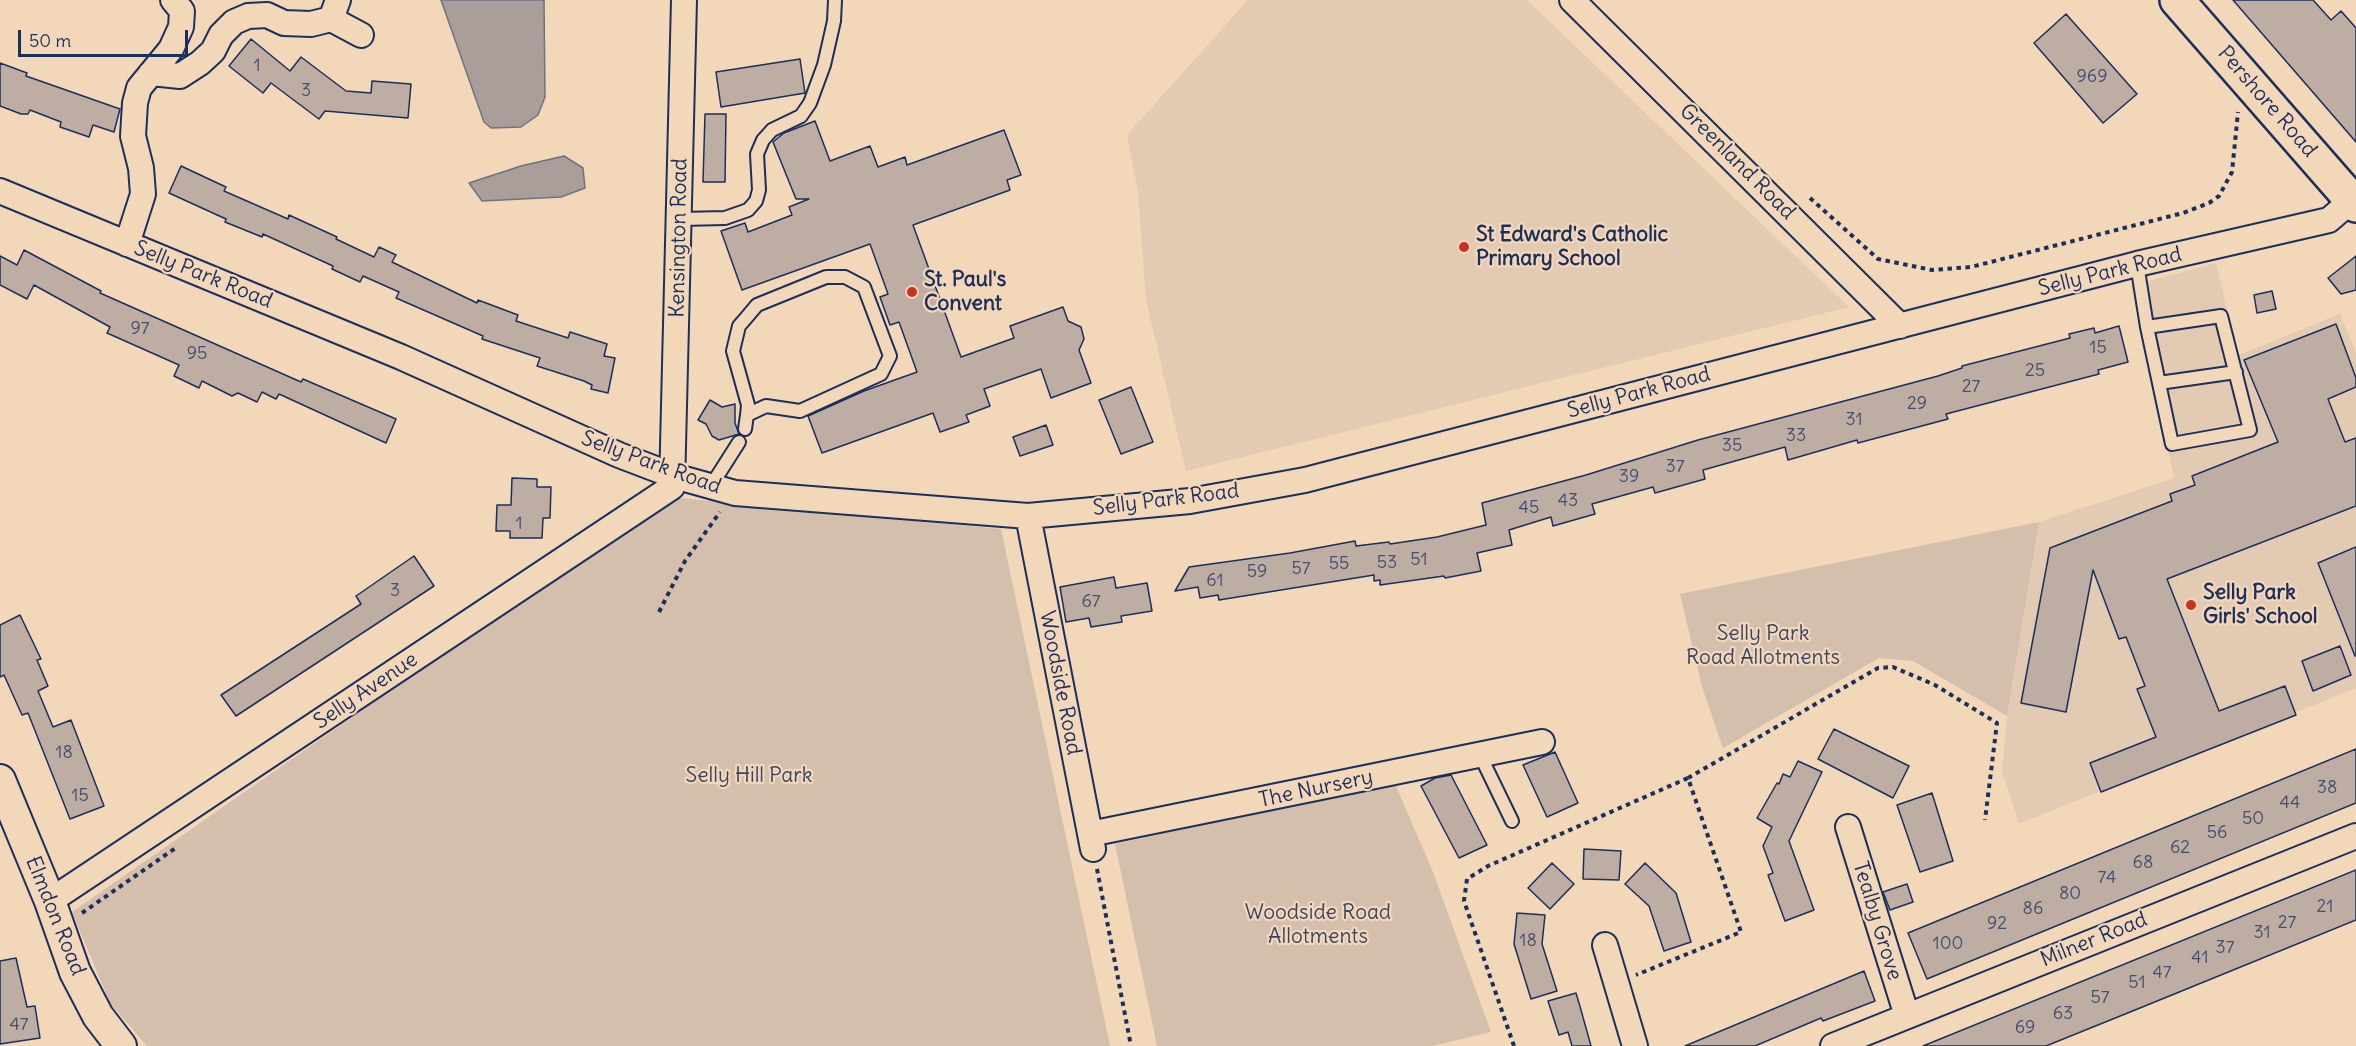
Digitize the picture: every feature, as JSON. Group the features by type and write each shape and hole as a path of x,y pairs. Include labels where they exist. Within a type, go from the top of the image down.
{"main road":[{"name":"Pershore Road","path":"2177,0 2354,203"}],"street":[{"path":"127,244 143,194 141,168 133,136 135,103 139,88 171,49 181,27 182,11 173,0"},
{"name":"Kensington Road","path":"674,476 684,0"},
{"name":"Greenland Road","path":"1572,0 1900,326"},
{"path":"151,73 180,76 213,51 221,35 234,22 248,16 267,15 284,23 311,24 334,10 361,35"},
{"name":"Selly Park Road","path":"0,191 390,352 619,455 674,476 735,492 1028,516 1190,501 1305,480 2137,264 2329,220 2354,203"},
{"name":"Selly Avenue","path":"50,901 672,487 674,476"},
{"name":"Woodside Road","path":"1028,516 1091,842"},
{"name":"The Nursery","path":"1091,842 1542,742"},
{"name":"Elmdon Road","path":"0,780 50,901 75,972 98,1016 121,1046"},
{"name":"Tealby Grove","path":"1848,827 1907,1016"},
{"name":"Milner Road","path":"1833,1046 2356,836"},
{"path":"1605,945 1635,1046"}],"lane":[{"path":"680,219 725,218 748,210 756,201 759,190 757,154 772,130 801,116 810,104 824,65 834,21 835,0"},
{"path":"2137,264 2147,327 2172,444 2250,430 2221,316 2147,327"},
{"path":"745,429 748,405 733,351 739,326 757,305 826,277 846,277 864,287 890,356 881,374 800,411 766,406 747,415"},
{"path":"2159,383 2236,372"},
{"path":"711,486 739,442"},
{"path":"1480,755 1512,821"}],"path":[{"path":"1810,198 1878,259 1932,270 1971,267 2183,213 2219,196 2232,172 2243,75"},
{"path":"659,612 685,561 735,492"},
{"path":"1514,1046 1464,901 1467,879 1488,866 1688,778 1878,668 1893,667 1935,685 1997,723 1985,820"},
{"path":"1616,982 1741,932 1688,778"},
{"path":"1091,842 1131,1046"}],"shaded area":[{"path":"441,0 544,0 545,97 538,115 521,127 491,128 484,122"},
{"name":"St Edward's Catholic Primary School","path":"1248,0 1527,0 1849,307 1186,471 1146,300 1138,193 1127,135"},
{"path":"564,156 583,168 585,188 561,197 482,201 469,183 521,166"},
{"name":"Selly Park Girls' School","path":"2216,263 2238,355 2340,314 2356,353 2356,688 2019,824 2002,771 2007,716 2039,522 2174,478 2131,286"}],"green space":[{"name":"Selly Hill Park","path":"669,497 1001,529 1110,1046 147,1046 110,1003 72,912"},
{"name":"Selly Park Road Allotments","path":"2039,522 2007,716 1913,661 1879,658 1723,748 1702,687 1680,594"},
{"name":"Woodside Road Allotments","path":"1395,784 1433,872 1491,1032 1433,1046 1157,1046 1115,844"}],"building":[{"path":"2233,0 2313,0 2331,20 2341,11 2356,28 2356,142"},
{"path":"2066,14 2137,94 2103,123 2034,43"},
{"path":"251,39 290,71 301,57 346,91 371,93 372,81 411,84 408,118 325,111 319,119 271,83 263,93 229,66"},
{"path":"800,59 805,93 721,107 716,72"},
{"path":"0,63 27,73 26,76 120,109 114,132 93,125 89,137 60,127 61,122 30,110 28,114 21,114 0,106"},
{"path":"705,114 726,114 725,182 703,182"},
{"name":"St. Paul's Convent","path":"815,121 830,161 870,146 878,167 905,157 907,165 1004,130 1021,175 1007,180 1010,190 913,225 961,357 1014,338 1010,326 1063,307 1068,321 1081,327 1084,339 1079,350 1091,383 1051,398 1041,369 984,389 990,406 966,415 969,422 940,432 933,413 822,453 808,416 864,391 917,372 899,322 890,325 880,297 888,294 870,244 742,290 721,231 745,223 748,232 792,215 789,207 809,199 796,199 773,142 784,133"},
{"path":"181,166 226,187 224,191 288,219 289,215 374,257 379,247 396,255 392,262 477,303 478,300 518,315 516,321 568,338 570,332 607,344 604,356 615,358 608,393 591,389 592,385 584,381 537,366 540,358 482,339 483,336 396,298 399,292 363,276 360,282 332,269 333,266 263,234 262,237 225,222 226,219 169,193"},
{"path":"24,250 101,291 100,293 301,382 303,379 396,419 386,443 279,394 276,399 262,392 257,402 238,393 232,396 202,381 199,388 174,376 179,365 107,333 110,327 34,285 27,299 0,285 0,256 17,265"},
{"path":"2356,256 2356,290 2341,294 2328,278"},
{"path":"2272,291 2276,309 2257,313 2254,295"},
{"path":"2336,324 2356,378 2356,387 2328,399 2345,442 2356,438 2356,506 2167,579 2219,711 2285,686 2296,715 2101,792 2090,763 2156,737 2137,689 2145,686 2126,637 2119,639 2093,570 2066,712 2021,703 2050,548 2172,501 2170,494 2195,485 2192,476 2278,442 2244,360"},
{"path":"2119,326 2128,362 2098,370 2099,374 1946,414 1948,419 1858,443 1857,440 1788,460 1785,447 1703,470 1705,479 1655,493 1653,487 1592,504 1595,514 1553,526 1551,517 1509,530 1512,545 1477,553 1481,571 1445,578 1444,576 1380,585 1380,580 1374,581 1374,575 1219,600 1218,595 1200,598 1198,587 1175,591 1189,567 1355,541 1356,546 1389,542 1390,544 1437,537 1486,525 1482,503 1586,475 1698,440 2070,338 2069,334 2094,328 2095,333"},
{"path":"1131,387 1153,442 1121,454 1099,400"},
{"path":"710,400 722,407 735,404 735,423 739,434 719,440 712,436 706,424 698,420"},
{"path":"1046,425 1053,445 1020,456 1013,437"},
{"path":"512,478 537,479 537,487 551,487 550,518 543,518 542,538 510,538 510,531 496,531 497,505 511,505"},
{"path":"2356,547 2356,656 2355,656 2318,563"},
{"path":"414,556 434,586 236,716 221,695 361,604 356,596"},
{"path":"1114,577 1116,588 1147,583 1152,611 1121,616 1122,622 1091,627 1089,618 1066,622 1060,587"},
{"path":"20,615 41,659 37,660 48,686 38,691 53,727 71,720 104,806 70,819 28,713 22,715 4,675 0,677 0,625"},
{"path":"2340,646 2351,675 2313,691 2302,661"},
{"path":"1834,729 1909,766 1893,798 1818,759"},
{"path":"2356,749 2356,803 1927,979 1908,933"},
{"path":"1555,752 1578,803 1547,817 1523,765"},
{"path":"1798,761 1822,772 1789,841 1814,910 1785,921 1768,875 1773,873 1763,846 1772,827 1757,818 1783,774 1790,777"},
{"path":"1451,775 1487,845 1459,858 1421,786 1435,778"},
{"path":"1932,793 1953,861 1920,872 1897,805"},
{"path":"1584,849 1621,851 1619,880 1583,879"},
{"path":"1552,863 1574,884 1550,909 1528,888"},
{"path":"1645,863 1676,893 1691,942 1664,951 1649,906 1625,884"},
{"path":"2356,870 2356,920 2140,1008 2046,1046 1923,1046"},
{"path":"1907,884 1913,902 1890,910 1883,892"},
{"path":"1517,913 1545,915 1542,944 1557,991 1531,999 1514,944"},
{"path":"16,958 27,1007 35,1006 40,1038 0,1044 0,961"},
{"path":"1864,971 1875,1001 1823,1021 1821,1018 1755,1046 1685,1046"},
{"path":"1576,993 1591,1046 1572,1046 1568,1032 1559,1035 1548,1001"}],"place":[{"name":"St Edward's Catholic Primary School","path":"1464,247"},
{"name":"St. Paul's Convent","path":"912,292"},
{"name":"Selly Park Girls' School","path":"2191,605"}]}
